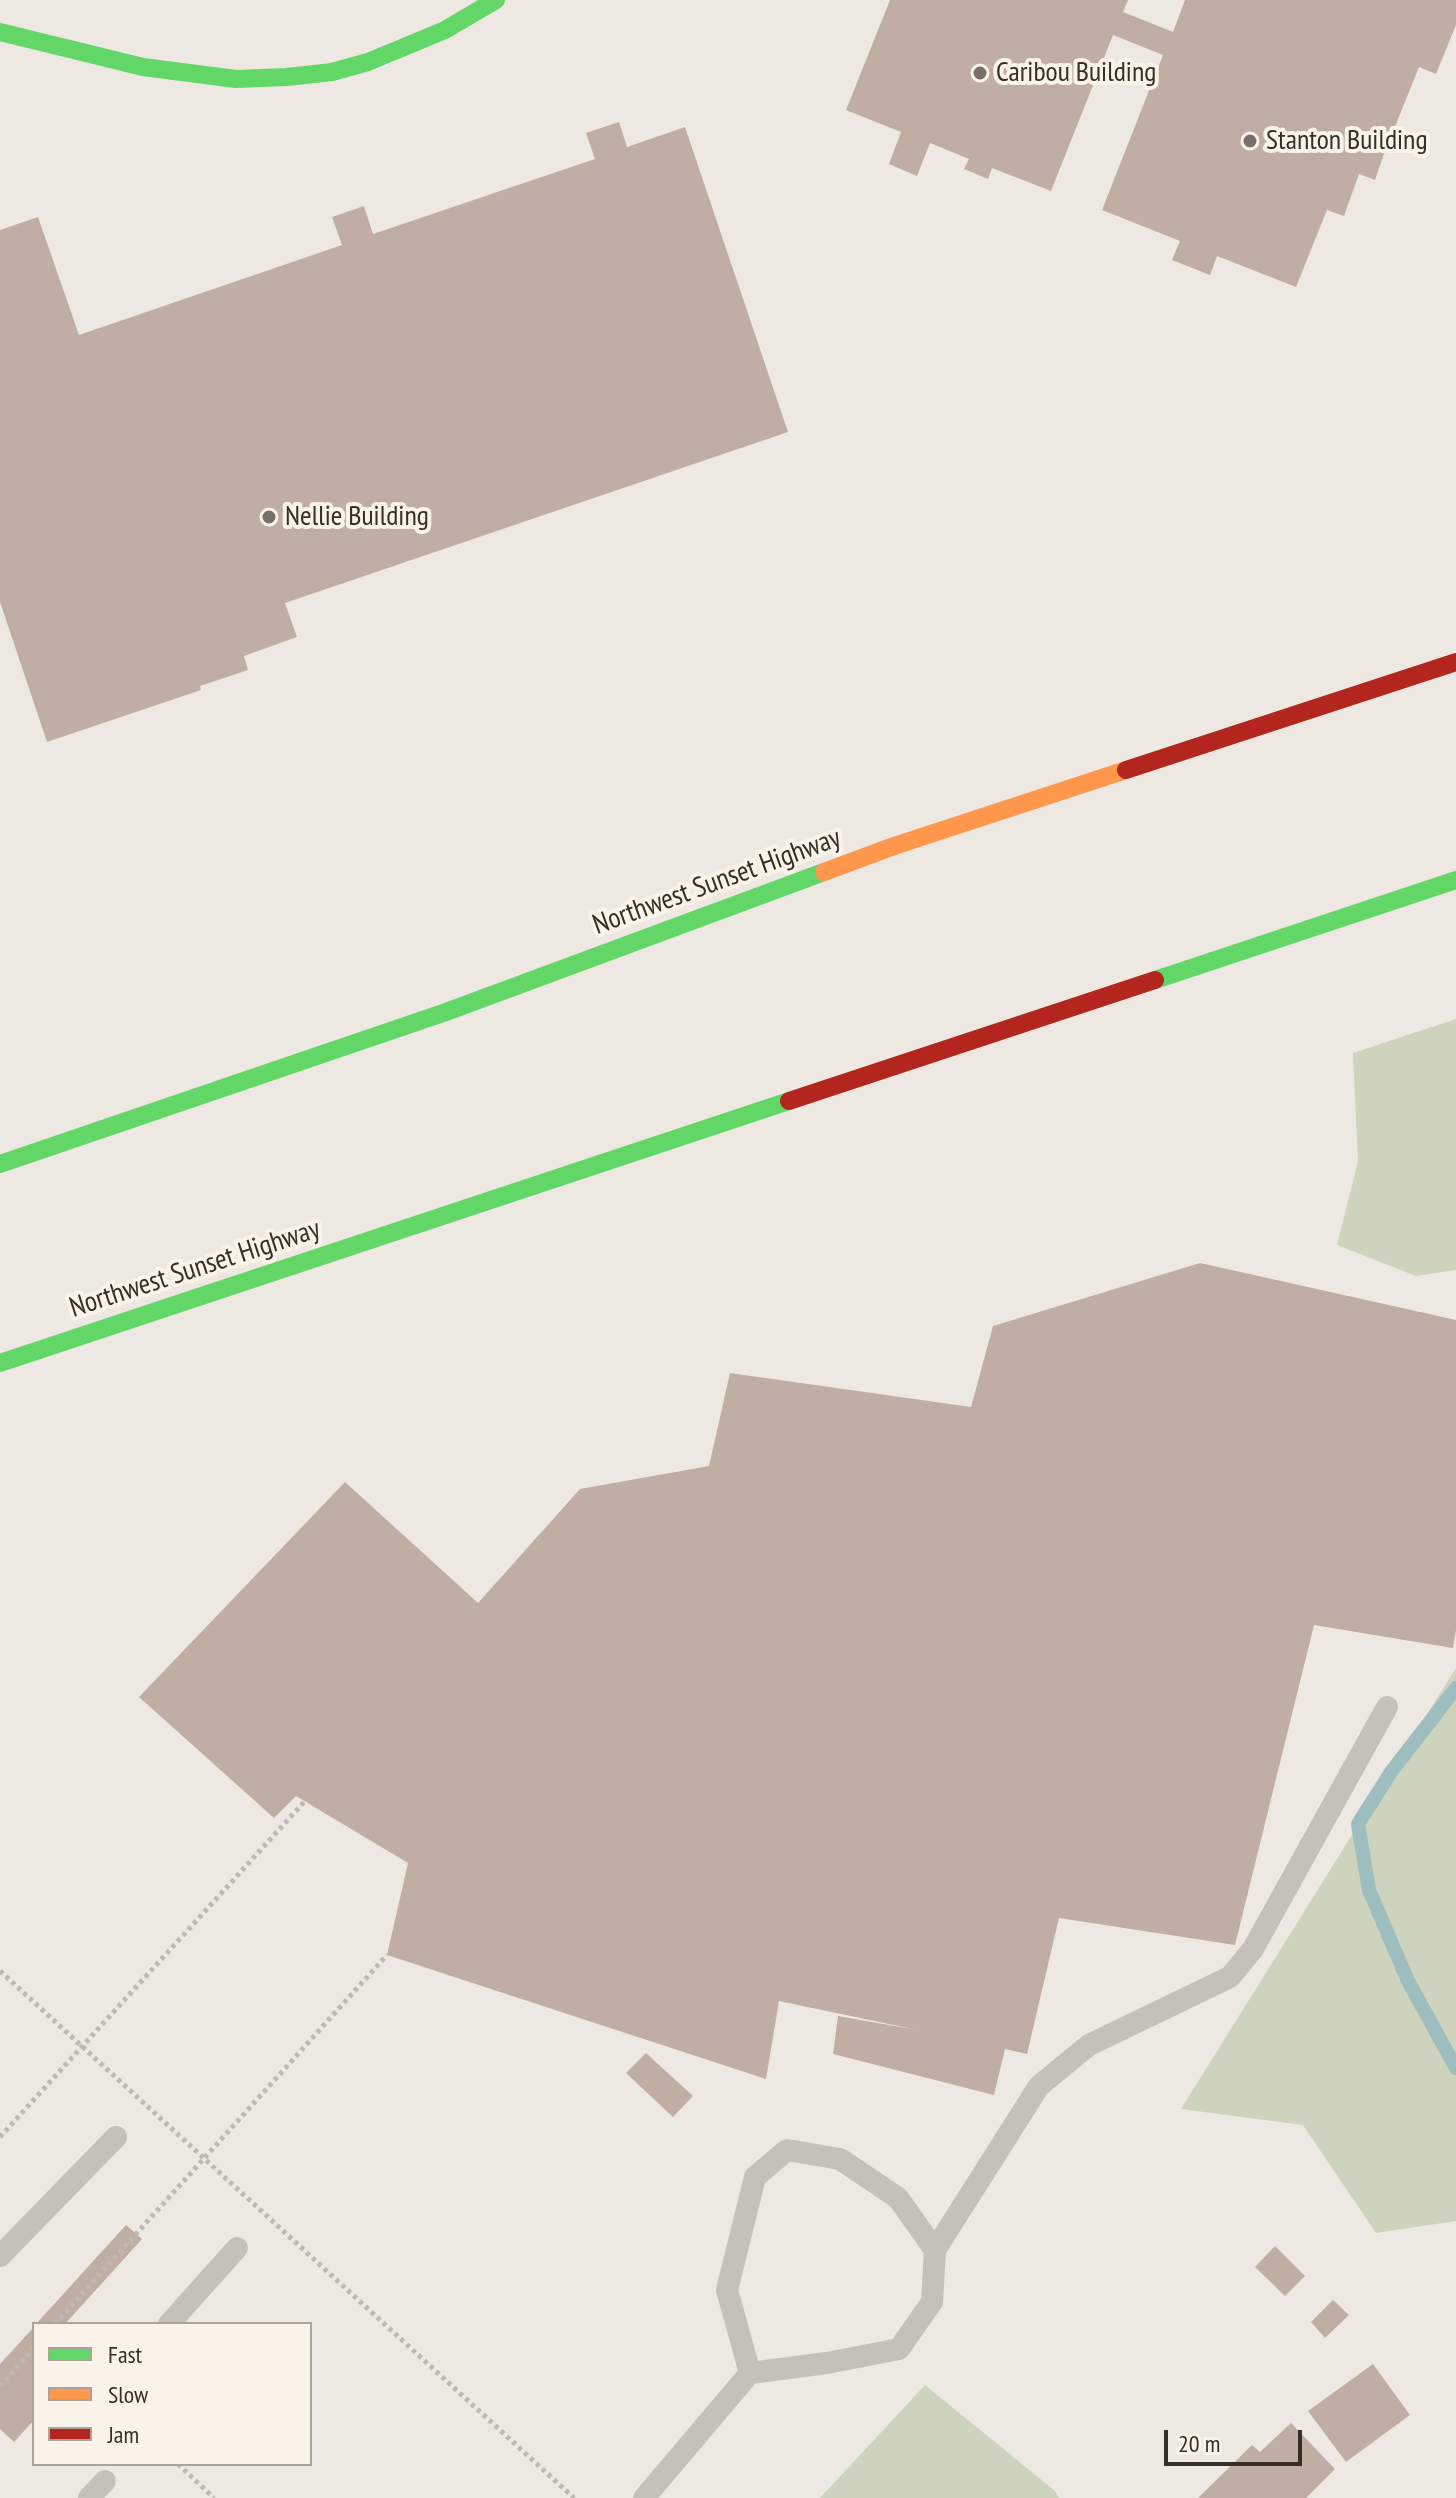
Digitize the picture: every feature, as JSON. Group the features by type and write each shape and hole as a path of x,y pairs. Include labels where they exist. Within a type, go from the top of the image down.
{"main road":[{"path":"0,32 143,67 236,79 287,77 332,72 368,62 445,30 496,0"},
{"name":"Northwest Sunset Highway","path":"0,1164 446,1012 894,846 1456,662"},
{"name":"Northwest Sunset Highway","path":"0,1363 1456,880"}],"lane":[{"path":"644,2498 750,2373 899,2349 932,2302 935,2250 1039,2086 1089,2045 1230,1977 1253,1949 1387,1707"},
{"path":"0,2256 116,2137"},
{"path":"750,2373 727,2290 755,2177 787,2150 840,2159 898,2198 935,2250"},
{"path":"171,2322 237,2248"},
{"path":"89,2498 105,2481"}],"path":[{"path":"0,2137 305,1801"},
{"path":"57,2322 387,1955"},
{"path":"0,1971 574,2498"},
{"path":"0,2386 32,2350"},
{"path":"180,2466 214,2498"}],"green space":[{"path":"1456,1019 1456,1270 1416,1276 1337,1245 1358,1162 1353,1053"},
{"path":"1456,1668 1456,2221 1376,2233 1303,2125 1181,2109"},
{"path":"925,2385 1055,2491 1059,2498 820,2498"}],"building":[{"name":"Stanton Building","path":"890,0 1128,0 1123,12 1173,32 1185,0 1456,0 1456,25 1436,74 1419,67 1388,144 1373,138 1370,145 1385,151 1375,180 1359,174 1344,216 1327,210 1296,287 1217,256 1210,275 1172,260 1180,241 1102,210 1163,55 1113,35 1051,191 992,168 988,179 964,169 969,159 930,143 917,176 889,164 901,132 846,110"},
{"name":"Nellie Building","path":"619,122 627,147 685,127 788,432 285,603 297,637 244,656 248,670 200,686 201,690 47,742 0,602 0,230 38,217 79,335 342,245 332,217 364,206 373,234 595,159 586,133"},
{"path":"1200,1263 1456,1320 1456,1630 1453,1648 1314,1625 1235,1945 1059,1918 1027,2054 1005,2049 994,2095 833,2054 838,2016 917,2030 779,2001 766,2079 387,1955 408,1863 296,1796 274,1818 139,1697 345,1482 478,1603 580,1489 709,1466 730,1373 971,1407 993,1326"},
{"path":"646,2053 693,2096 673,2117 626,2073"},
{"path":"126,2225 142,2239 67,2322 38,2322"},
{"path":"1275,2246 1305,2276 1285,2296 1255,2267"},
{"path":"1333,2300 1349,2315 1325,2338 1311,2322"},
{"path":"32,2329 32,2422 14,2442 0,2429 0,2364"},
{"path":"1373,2364 1410,2415 1346,2462 1308,2411"},
{"path":"1291,2423 1335,2469 1306,2498 1198,2498 1252,2445 1260,2452"}],"waterway":[{"path":"1456,1688 1391,1772 1358,1824 1369,1890 1408,1981 1456,2068"}],"traffic: fast":[{"path":"0,32 143,67 236,79 287,77 332,72 368,62 445,30 496,0"},
{"path":"0,1164 446,1012 824,872"},
{"path":"1155,980 1456,880"},
{"path":"0,1363 789,1101"}],"traffic: slow":[{"path":"824,872 1126,770"}],"traffic: jam":[{"path":"1126,770 1456,662"},
{"path":"789,1101 1155,980"}],"place":[{"name":"Caribou Building","path":"980,73"},
{"name":"Stanton Building","path":"1250,141"},
{"name":"Nellie Building","path":"269,517"}]}
